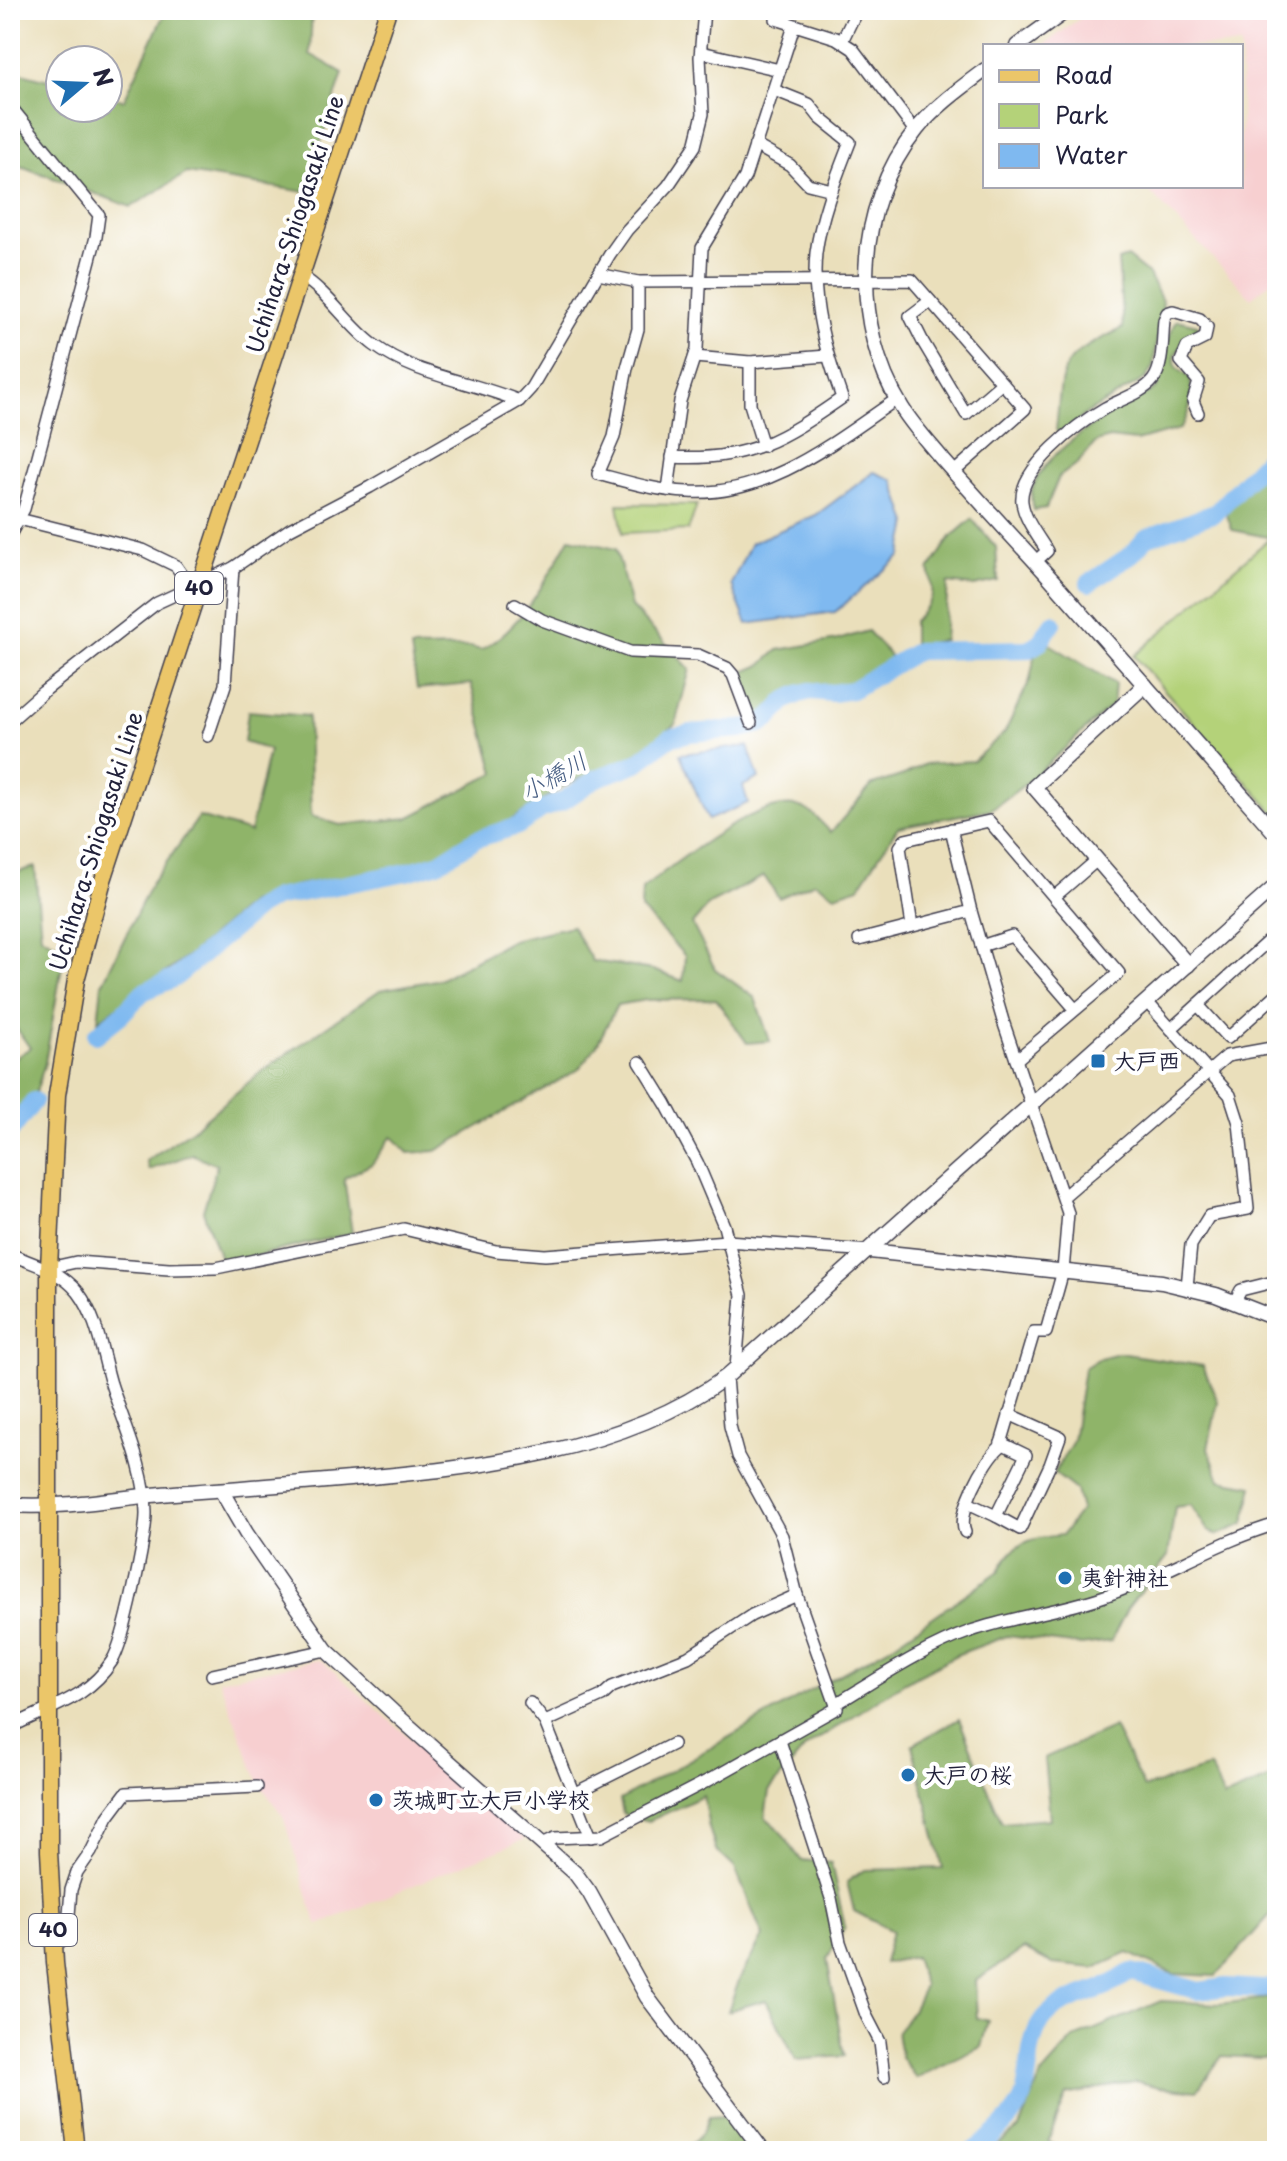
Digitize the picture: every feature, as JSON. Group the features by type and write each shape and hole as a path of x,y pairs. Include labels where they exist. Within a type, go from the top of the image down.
{"main road":[{"name":"Uchihara-Shiogasaki Line","path":"76,2151 53,1943 49,1838 49,1268 56,1107 76,980 103,880 195,584 388,10"}],"street":[{"path":"10,721 157,603 233,568 290,529 519,401 531,388 627,230 668,186 695,146 703,114 701,52 704,10"},
{"path":"781,10 776,19 842,41 853,49 915,131"},
{"path":"842,41 857,10"},
{"path":"1020,44 1067,10"},
{"path":"668,490 680,401 695,357 702,248 745,177 794,26"},
{"path":"701,52 780,70"},
{"path":"983,72 944,102 915,131 889,174 878,202 865,282 873,339 885,375 914,425 954,472 1277,835"},
{"path":"672,457 737,454 763,446 798,429 842,398 827,356 819,310 816,253 832,190 850,142 820,118 809,104 774,90"},
{"path":"10,106 99,215 48,422 19,519 10,535"},
{"path":"755,145 790,165 808,184 832,190"},
{"path":"598,274 638,282 912,280 1025,409 954,472"},
{"path":"301,276 315,285 372,344 407,364 491,389 519,401"},
{"path":"638,282 638,329 614,437 598,474 692,493 741,487 810,459 897,399"},
{"path":"930,301 910,316 966,414 1002,383"},
{"path":"1035,562 1047,551 1025,514 1021,497 1023,487 1048,450 1091,415 1154,379 1159,366 1164,320 1167,313 1173,311 1200,319 1207,327 1205,338 1187,347 1181,361 1199,382 1193,401 1198,413"},
{"path":"695,357 750,362 827,356"},
{"path":"750,362 750,404 763,446"},
{"path":"19,519 143,550 176,566 195,584"},
{"path":"208,736 225,685 233,568"},
{"path":"515,604 542,620 630,652 698,655 727,668 733,675 751,723"},
{"path":"1145,685 1034,787 1188,965"},
{"path":"912,926 900,847 905,840 989,821 1119,973 1016,1060"},
{"path":"951,829 981,946 1068,1213 1063,1271 1046,1332 1034,1332 1001,1443 989,1457 968,1503 962,1525 965,1532"},
{"path":"1054,897 1097,860"},
{"path":"10,1505 48,1505 221,1490 490,1463 612,1435 698,1398 731,1373 870,1251 1277,885"},
{"path":"859,940 971,911"},
{"path":"1171,1029 1277,933"},
{"path":"981,946 1012,936 1075,1009"},
{"path":"1198,1005 1228,1038 1277,994"},
{"path":"1147,1002 1230,1095 1239,1123 1248,1209 1209,1216 1191,1245 1187,1287"},
{"path":"1064,1196 1227,1056 1277,1047"},
{"path":"544,1843 555,1838 601,1836 837,1708 797,1595 782,1536 738,1456 730,1426 731,1373 742,1295 718,1209 697,1162 640,1062"},
{"path":"49,1268 76,1262 169,1269 216,1268 404,1229 496,1251 545,1255 727,1241 870,1251 1187,1287 1235,1301 1277,1319"},
{"path":"10,1254 49,1268 76,1289 93,1322 145,1495 145,1523 119,1648 93,1685 84,1692 17,1724 10,1732"},
{"path":"1235,1301 1241,1290 1277,1281"},
{"path":"968,1503 1020,1529 1050,1465 1060,1437 1009,1414"},
{"path":"996,1516 1026,1455 1001,1443"},
{"path":"221,1490 246,1533 326,1650 575,1873 589,1892 647,1997 763,2151"},
{"path":"836,1704 943,1643 999,1623 1079,1605 1112,1594 1236,1538 1277,1524"},
{"path":"545,1722 602,1696 612,1687 688,1657 752,1615 797,1595"},
{"path":"212,1675 326,1650"},
{"path":"530,1703 545,1722 591,1837"},
{"path":"780,1741 831,1898 840,1942 866,2015 880,2042 884,2077"},
{"path":"573,1794 673,1744"},
{"path":"53,1943 67,1940 71,1890 77,1872 108,1817 126,1793 257,1787"}],"shaded area":[{"path":"1091,10 1277,10 1277,277 1251,298 1146,188 1243,188 1243,44 1045,44"},
{"name":"茨城町立大戸小学校","path":"318,1660 525,1839 318,1925 283,1816 259,1783 219,1680"}],"green space":[{"path":"166,10 312,10 310,54 343,73 305,192 187,173 131,207 10,162 10,70 44,79 44,124 124,124 124,100"},
{"path":"1127,257 1149,275 1163,303 1153,366 1146,378 1087,413 1061,436 1056,430 1060,389 1067,365 1086,348 1123,328 1118,260"},
{"path":"1177,320 1197,325 1201,330 1199,336 1176,354 1177,366 1190,377 1191,384 1188,411 1180,429 1136,441 1109,438 1096,442 1078,463 1059,477 1046,508 1033,510 1032,491 1051,459 1085,431 1157,388 1168,341"},
{"path":"1277,455 1277,539 1232,530 1226,512"},
{"path":"618,504 697,505 688,530 623,533"},
{"path":"972,519 996,547 998,581 974,586 948,583 944,640 913,646 913,622 931,599 933,587 929,570 951,537"},
{"path":"1277,532 1277,816 1134,656"},
{"path":"570,538 616,549 631,607 690,669 675,725 630,758 569,783 511,820 427,862 298,885 251,902 191,954 98,1021 102,984 151,884 199,817 250,832 269,750 244,742 248,711 308,716 311,816 340,825 408,818 495,773 471,684 417,689 411,648 470,647 481,650 496,640 533,600"},
{"path":"868,631 891,657 866,678 838,688 800,689 756,718 737,675 761,665 778,650 838,640"},
{"path":"1048,643 1115,684 1113,704 1028,782 992,809 898,827 859,887 835,895 815,882 779,898 764,876 709,904 692,924 715,969 755,998 770,1041 747,1043 716,999 646,1000 617,1005 597,1045 579,1069 436,1151 408,1153 392,1136 372,1164 344,1178 352,1233 222,1264 203,1211 217,1165 192,1154 149,1170 146,1161 193,1129 262,1071 380,990 441,979 512,940 572,926 592,961 653,970 683,981 685,956 641,909 642,889 698,847 746,818 769,809 790,806 807,810 831,832 872,785 904,775 925,764 973,761 1005,732 1030,680 1035,655"},
{"path":"35,867 41,936 65,949 45,1063 35,1095 18,1109 10,1123 10,1061 30,1048 10,1019 10,874"},
{"path":"1119,1353 1203,1366 1218,1402 1208,1448 1220,1480 1253,1486 1244,1524 1218,1535 1208,1531 1191,1505 1175,1507 1168,1556 1127,1609 1111,1641 1081,1645 1007,1636 956,1655 905,1682 805,1748 769,1791 765,1817 777,1827 801,1860 831,1863 845,1927 827,1959 844,2056 796,2060 766,2000 728,2011 740,1978 763,1936 735,1868 716,1850 703,1796 649,1821 623,1814 620,1800 890,1647 999,1571 1012,1552 1025,1542 1062,1535 1081,1510 1076,1490 1054,1473 1073,1441 1084,1368 1100,1358"},
{"path":"959,1719 1002,1823 1050,1819 1044,1758 1114,1727 1144,1788 1210,1767 1224,1798 1277,1775 1277,1907 1216,1976 1173,1974 1128,1953 1095,1968 1053,1964 1024,1949 975,1981 977,2018 988,2021 981,2047 916,2078 901,2057 897,2032 911,2013 924,1986 915,1957 884,1963 892,1931 854,1911 847,1882 864,1870 943,1868 912,1745"},
{"path":"1277,1997 1277,2059 1222,2056 1197,2091 1135,2081 1067,2095 1048,2141 1064,2151 990,2151 1019,2128 1042,2074 1074,2038 1161,2001 1219,2004"},
{"path":"726,2116 746,2151 679,2151 698,2137 709,2117"}],"water":[{"path":"874,472 893,480 908,523 901,556 835,612 747,624 731,584 751,543 816,515"},
{"path":"748,746 759,778 743,786 748,803 708,820 680,754"}],"waterway":[{"name":"小橋川","path":"1089,583 1132,554 1146,538 1215,513 1277,448"},
{"name":"小橋川","path":"96,1035 143,992 175,978 259,907 275,898 438,863 476,839 518,826 597,778 637,763 669,738 761,724 785,701 799,694 852,690 917,651 1030,649 1039,643 1053,623"},
{"name":"小橋川","path":"10,1132 34,1101"},
{"path":"973,2151 996,2133 1018,2108 1025,2091 1036,2032 1047,2015 1064,2003 1106,1987 1131,1972 1199,1991 1277,1986"}],"place":[{"name":"大戸西","path":"1098,1061"},
{"name":"夷針神社","path":"1065,1578"},
{"name":"大戸の桜","path":"908,1775"},
{"name":"茨城町立大戸小学校","path":"376,1800"}]}
